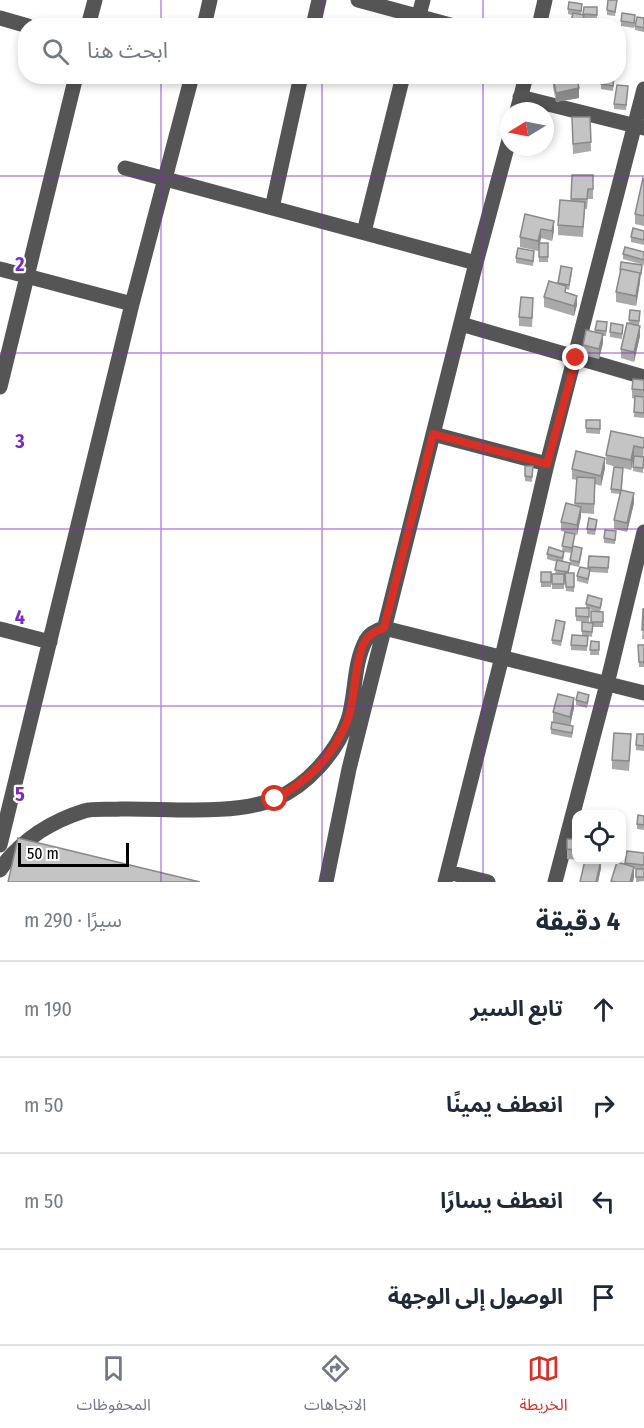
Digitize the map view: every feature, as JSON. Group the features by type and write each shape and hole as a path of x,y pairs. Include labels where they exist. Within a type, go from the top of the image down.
{"street":[{"path":"90,18 95,0"},
{"path":"206,18 210,0"},
{"path":"315,18 319,0"},
{"path":"358,0 409,18"},
{"path":"418,18 423,0"},
{"path":"540,18 545,0"},
{"path":"0,18 18,23"},
{"path":"0,387 74,84"},
{"path":"0,845 132,304 190,84"},
{"path":"272,208 299,84"},
{"path":"364,232 401,84"},
{"path":"520,102 524,84"},
{"path":"489,882 446,877 502,657 547,464 640,127 644,89"},
{"path":"554,111 640,127"},
{"path":"326,882 349,768 505,156"},
{"path":"124,168 476,263"},
{"path":"0,269 132,304"},
{"path":"461,324 644,377"},
{"path":"433,434 547,464"},
{"path":"555,882 608,684 644,532"},
{"path":"0,870 7,858 24,842 54,822 86,811 154,808 220,809 275,799 298,786 326,761 347,722 366,638 384,628 644,693"},
{"path":"0,629 50,642"}],"building":[{"path":"608,0 617,0 615,12 607,10"},
{"path":"569,2 582,4 581,11 568,9"},
{"path":"584,7 597,7 597,15 583,14"},
{"path":"573,13 584,15 583,18 572,18"},
{"path":"622,13 635,15 634,23 626,22 626,18 621,18"},
{"path":"637,17 644,18 644,28 635,26"},
{"path":"554,84 578,84 579,88 556,93"},
{"path":"617,85 628,86 626,105 614,104"},
{"path":"572,117 590,117 591,142 573,144"},
{"path":"572,175 593,175 593,189 588,189 587,199 571,199"},
{"path":"644,179 644,216 635,214"},
{"path":"560,200 585,202 583,227 558,225"},
{"path":"525,214 554,221 552,231 541,229 538,241 520,237"},
{"path":"633,228 644,231 644,240 631,237"},
{"path":"539,243 548,243 548,257 539,257"},
{"path":"625,247 644,252 644,260 623,254"},
{"path":"518,248 534,251 533,261 516,258"},
{"path":"621,262 642,265 641,274 621,269 620,271"},
{"path":"561,266 572,268 569,285 558,283"},
{"path":"621,269 640,273 636,296 616,292"},
{"path":"549,281 566,286 565,292 577,296 574,306 544,297"},
{"path":"521,297 533,298 532,318 519,317"},
{"path":"630,310 640,311 639,321 629,320"},
{"path":"597,321 607,322 606,331 595,330"},
{"path":"611,323 623,325 622,334 610,332"},
{"path":"627,323 640,326 634,352 621,349"},
{"path":"586,330 603,334 599,349 583,345"},
{"path":"633,379 644,380 644,390 632,389"},
{"path":"635,396 644,397 644,413 634,412"},
{"path":"586,420 600,420 600,429 586,428"},
{"path":"611,431 644,438 644,448 634,446 631,460 606,455"},
{"path":"576,451 605,458 601,476 572,469"},
{"path":"634,456 644,457 643,468 633,467"},
{"path":"525,466 533,466 532,477 525,476"},
{"path":"614,467 623,468 621,490 611,489"},
{"path":"577,477 595,478 594,504 575,503"},
{"path":"621,490 634,493 627,523 614,520"},
{"path":"566,503 581,507 577,525 561,522"},
{"path":"589,518 597,520 595,530 587,529"},
{"path":"605,530 616,531 615,540 604,538"},
{"path":"565,532 575,534 572,548 562,546"},
{"path":"573,546 582,548 579,562 570,560"},
{"path":"549,547 564,552 562,558 547,554"},
{"path":"589,556 609,557 608,568 588,567"},
{"path":"557,560 570,563 568,572 555,570"},
{"path":"580,567 590,569 588,579 577,576"},
{"path":"541,572 551,572 551,582 541,582"},
{"path":"565,573 574,573 574,587 566,587"},
{"path":"552,574 564,574 564,584 552,584"},
{"path":"588,595 602,599 600,608 586,604"},
{"path":"576,608 589,608 589,617 576,616"},
{"path":"643,609 644,630 642,630"},
{"path":"591,611 603,612 603,622 591,622"},
{"path":"556,620 565,622 561,641 552,640"},
{"path":"582,622 593,623 592,632 582,631"},
{"path":"572,635 588,636 587,646 571,645"},
{"path":"591,641 599,642 599,650 590,650"},
{"path":"638,645 644,645 644,662 639,662"},
{"path":"578,692 589,695 587,703 576,700"},
{"path":"558,694 574,698 570,717 553,712"},
{"path":"552,722 573,726 572,733 551,729"},
{"path":"614,733 631,734 629,761 612,760"},
{"path":"637,734 644,734 644,746 636,745"},
{"path":"638,815 644,816 644,825 637,824"},
{"path":"18,838 200,882 8,882"},
{"path":"567,839 572,839 572,850 567,849"},
{"path":"627,851 644,853 644,865 626,863"},
{"path":"584,864 600,864 596,882 580,882"},
{"path":"616,864 634,867 630,882 611,881"},
{"path":"636,869 644,869 644,877 636,877"}],"route":[{"path":"275,799 298,786 326,761 347,722 366,638 384,628 433,434 547,464 576,358"}]}
